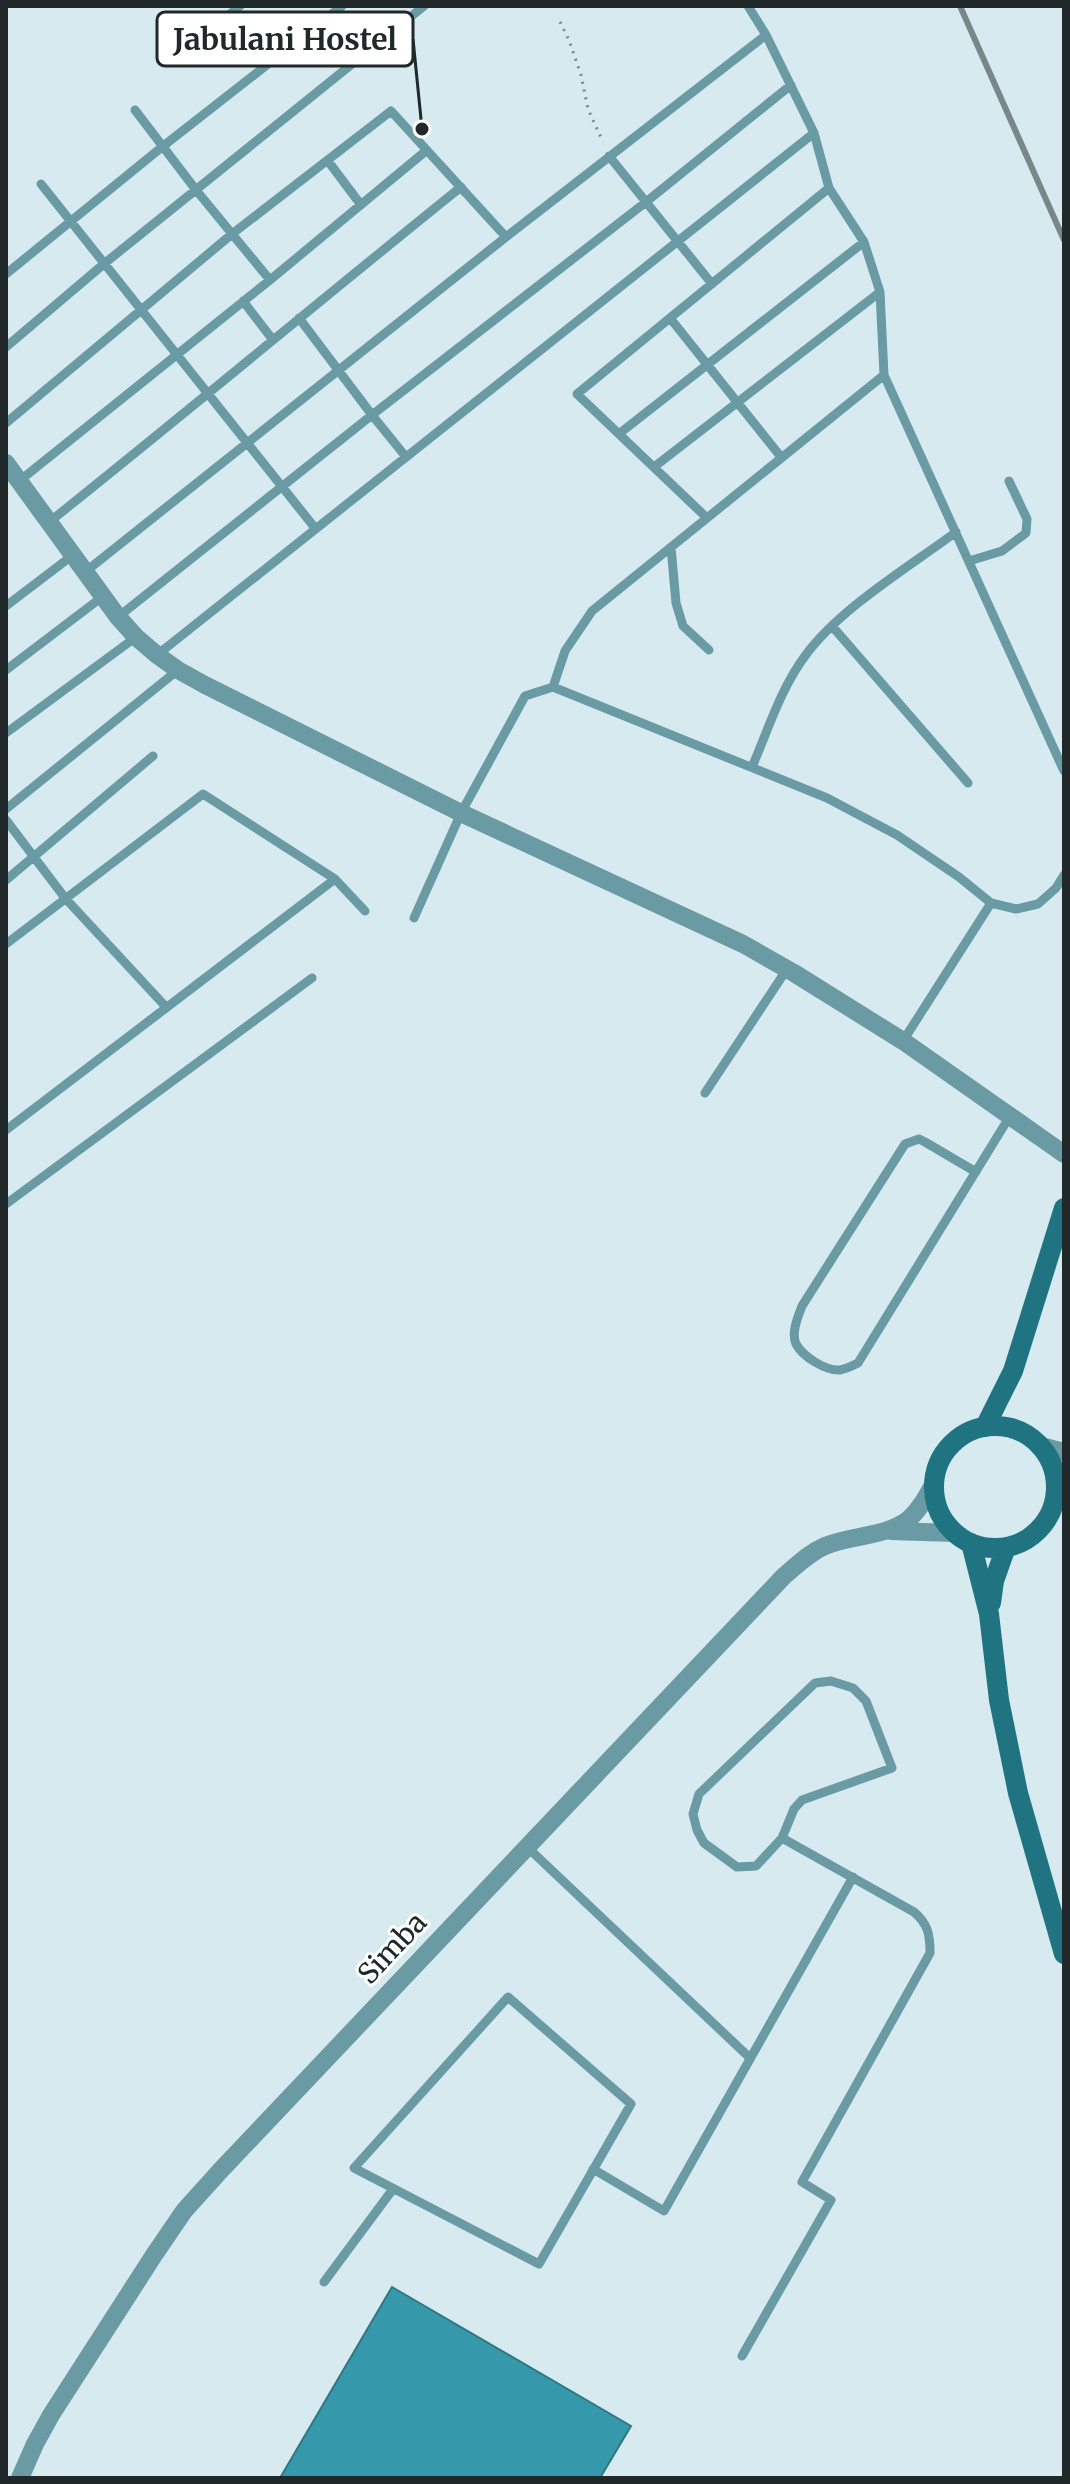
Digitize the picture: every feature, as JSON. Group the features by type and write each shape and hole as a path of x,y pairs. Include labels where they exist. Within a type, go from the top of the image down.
{"street":[{"path":"6,463 118,617 136,637 178,670 461,813 743,944 903,1041 1064,1154"},
{"path":"985,1427 1013,1371 1064,1208"},
{"path":"1013,1371 1010,1395 1021,1432"},
{"path":"880,1532 907,1520 920,1507 934,1483 941,1459 952,1444 967,1433 985,1427 1004,1427 1021,1432 1041,1446 1064,1452"},
{"path":"880,1532 963,1538 989,1548 1006,1547 1027,1539 1044,1523 1060,1483 1041,1446"},
{"path":"934,1483 938,1508 943,1519 963,1538 989,1614 1007,1746 1064,1954"},
{"name":"Simba","path":"20,2478 51,2415 184,2211 526,1846 799,1563 826,1546 880,1532"},
{"path":"989,1614 994,1581 1006,1547"}],"lane":[{"path":"191,45 240,6"},
{"path":"6,274 342,6"},
{"path":"6,347 105,263 424,6"},
{"path":"748,6 766,35 814,133 829,188 864,242 880,292 884,375 1064,771"},
{"path":"85,572 766,35"},
{"path":"118,617 791,85"},
{"path":"135,110 270,280"},
{"path":"6,423 232,234 391,111 506,237"},
{"path":"157,655 814,133"},
{"path":"18,482 427,150"},
{"path":"609,156 712,284"},
{"path":"328,161 361,205"},
{"path":"41,184 315,528"},
{"path":"48,523 461,187"},
{"path":"707,518 577,394 829,188"},
{"path":"620,433 864,242"},
{"path":"654,467 880,292"},
{"path":"243,301 273,340"},
{"path":"299,318 406,457"},
{"path":"670,318 781,457"},
{"path":"553,687 565,651 592,611 884,375"},
{"path":"969,561 1002,551 1026,533 1027,519 1009,481"},
{"path":"752,767 785,690 805,656 832,626 956,532"},
{"path":"671,547 676,603 683,626 709,650"},
{"path":"6,606 73,555"},
{"path":"6,670 102,597"},
{"path":"832,626 968,783"},
{"path":"6,733 136,637"},
{"path":"6,809 178,670"},
{"path":"414,918 461,813 525,696 553,687 827,798 897,835 991,903 1016,909 1038,904 1056,888 1064,875"},
{"path":"6,880 153,756"},
{"path":"6,944 203,794 335,879 365,911"},
{"path":"6,820 65,898 166,1007"},
{"path":"6,1130 335,879"},
{"path":"903,1041 991,903"},
{"path":"705,1093 787,969"},
{"path":"6,1204 312,978"},
{"path":"976,1172 919,1139 905,1144 802,1306 795,1334 796,1344 810,1358 830,1369 843,1370 858,1363 976,1172 1010,1116"},
{"path":"831,1681 853,1688 866,1701 892,1768 802,1800 794,1809 782,1838 756,1866 737,1867 704,1843 697,1830 693,1814 699,1794 815,1683 831,1681"},
{"path":"742,2356 831,2200 802,2182 930,1953 930,1935 925,1921 914,1912 782,1838"},
{"path":"526,1846 750,2058"},
{"path":"593,2169 664,2211 853,1877"},
{"path":"508,1997 631,2104 593,2169 539,2264 354,2168 508,1997"},
{"path":"324,2282 393,2189"}],"path":[{"path":"560,22 581,75 588,109 609,156"}],"water":[{"path":"392,2287 631,2426 600,2478 280,2478"}],"railway":[{"path":"960,6 1064,240"}],"place":[{"name":"Jabulani Hostel","path":"422,129"}]}
